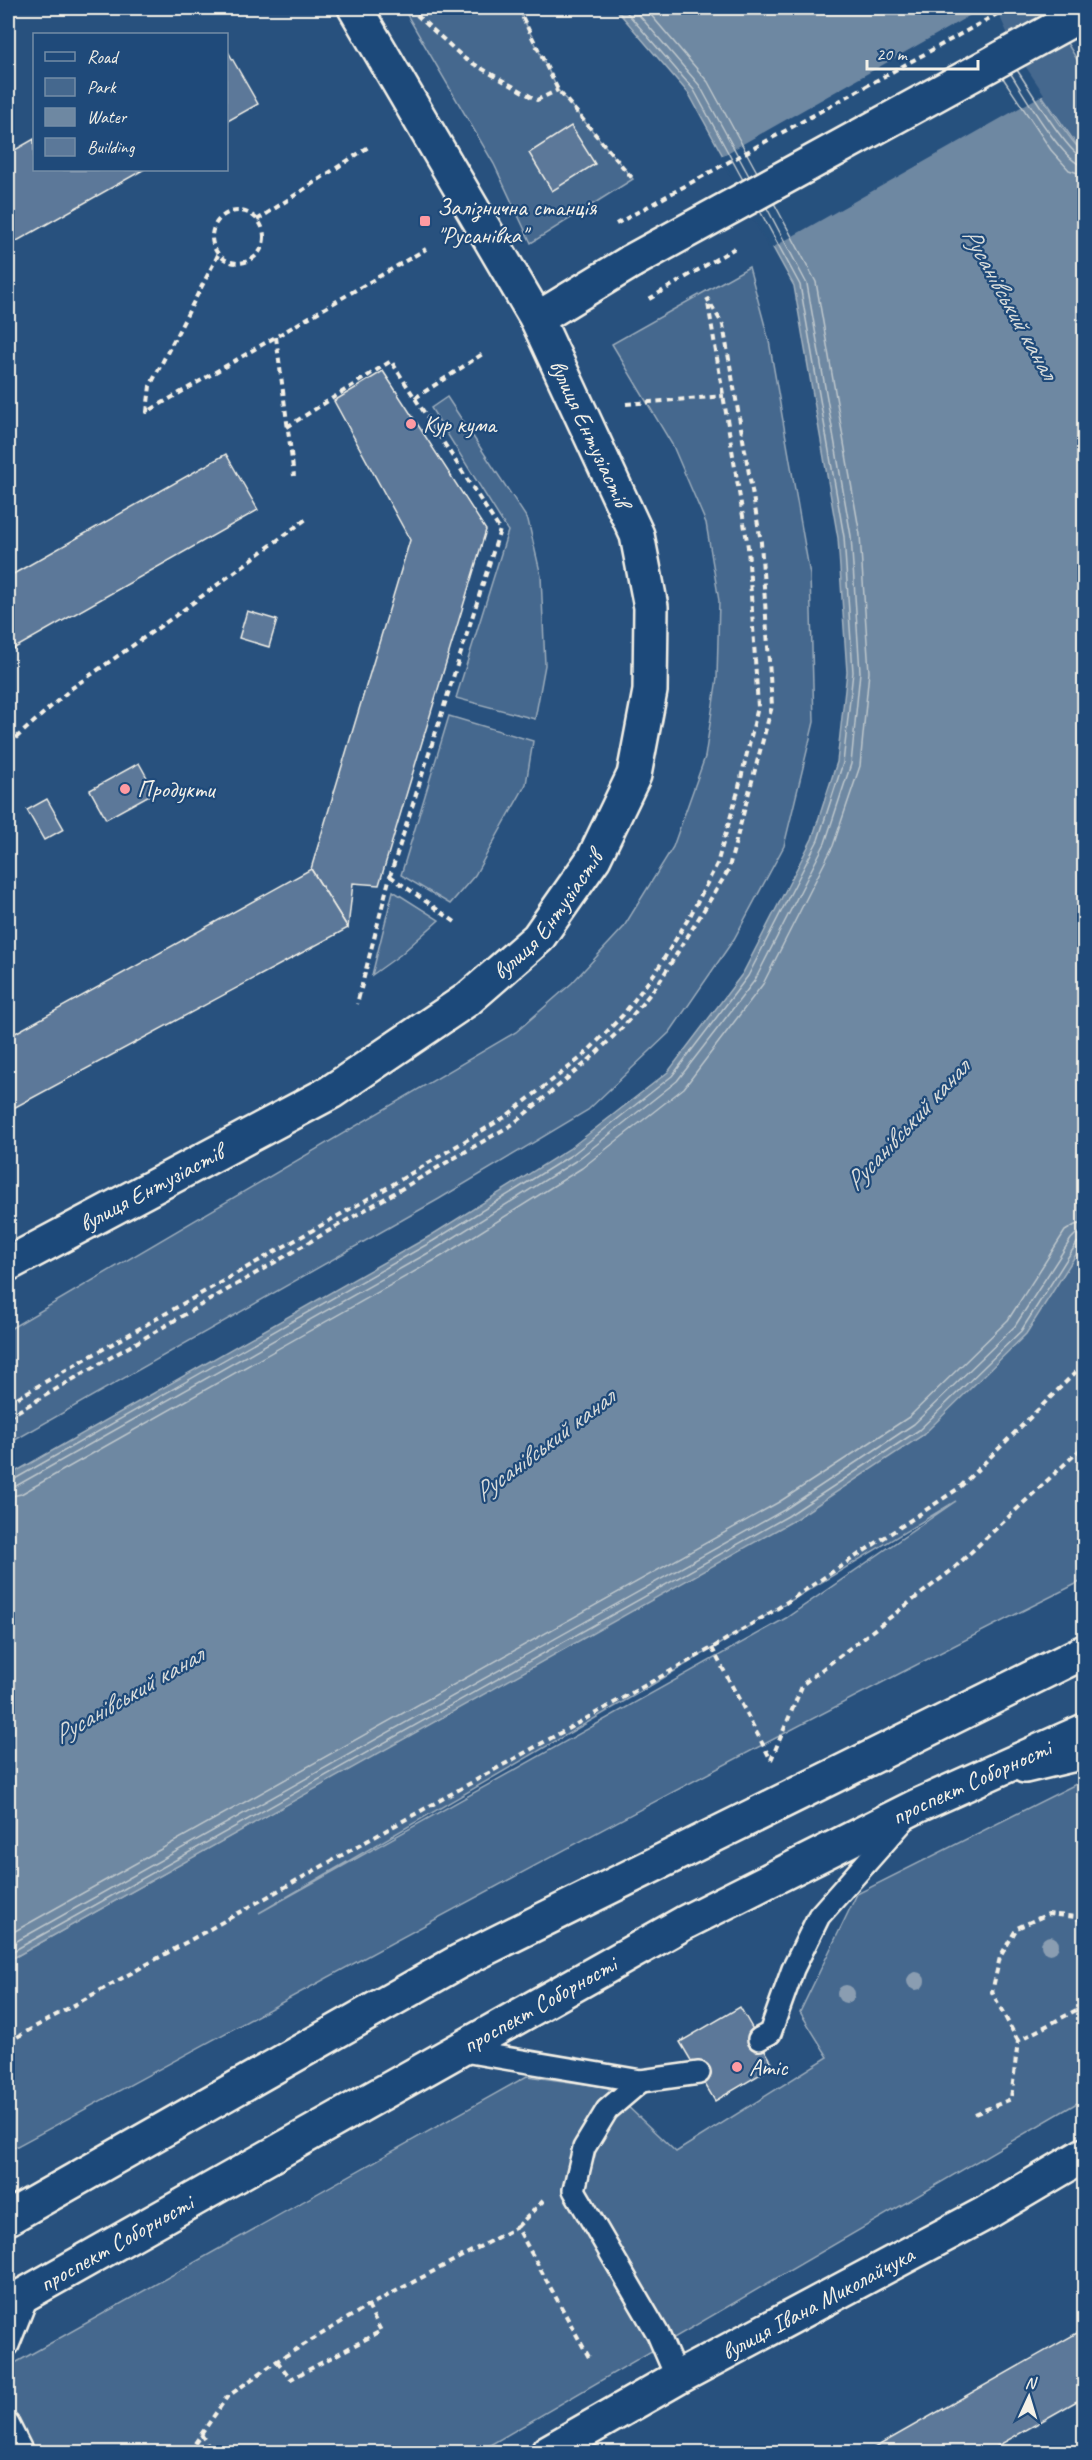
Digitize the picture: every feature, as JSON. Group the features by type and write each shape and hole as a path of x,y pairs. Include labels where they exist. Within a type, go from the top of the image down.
{"main road":[{"name":"вулиця Ентузіастів","path":"8,1264 331,1092 468,999 538,938 594,858 634,775 650,691 651,607 637,535 537,319 355,8"},
{"path":"537,319 632,261 1084,13"},
{"path":"8,2218 458,1962 1084,1652"},
{"name":"проспект Соборності","path":"18,2298 684,1923 917,1806 1084,1731"},
{"path":"985,1776 1084,1752"},
{"name":"вулиця Івана Миколайчука","path":"549,2452 677,2378 986,2213 1084,2155"}],"lane":[{"path":"759,2039 770,2033 794,1969 819,1916 917,1806"},
{"path":"458,2050 641,2081 699,2073"},
{"path":"641,2081 607,2110 584,2148 574,2190 658,2334 677,2378"},
{"path":"8,2345 18,2298"},
{"path":"8,2424 22,2452"}],"path":[{"path":"409,8 465,59 537,100 558,90"},
{"path":"518,8 558,90 633,179"},
{"path":"615,224 1008,8"},
{"path":"257,220 370,146"},
{"path":"238,211 247,212 257,220 264,236 263,246 255,257 238,264 229,262 218,255 211,238 220,217 238,211"},
{"path":"218,255 150,386 147,412 426,249"},
{"path":"276,337 294,476"},
{"path":"415,398 484,353"},
{"path":"288,427 391,361 500,530 390,876 357,1004"},
{"path":"626,404 724,396"},
{"path":"8,745 72,688 175,616 309,517"},
{"path":"390,876 455,922"},
{"path":"8,2042 712,1648 784,1603 959,1488 1084,1364"},
{"path":"712,1648 771,1760 803,1684 952,1570 1084,1446"},
{"path":"975,2114 1011,2099 1018,2041 992,1992 1000,1958 1011,1938 1017,1928 1048,1914 1076,1917 1084,1924"},
{"path":"1018,2041 1084,2006"},
{"path":"189,2452 227,2397 278,2361 368,2306 517,2227 591,2361"},
{"path":"278,2361 291,2379 381,2331 368,2306"},
{"path":"201,2434 212,2452"}],"green space":[{"path":"403,8 518,8 558,90 633,179 531,243 494,164"},
{"path":"992,8 1046,8 1084,71 1084,155 1022,67"},
{"path":"749,267 769,341 810,575 814,722 784,846 734,939 670,1032 588,1110 439,1199 8,1444 8,1330 516,1032 572,983 623,928 673,847 705,757 717,678 719,601 706,523 673,446 612,344"},
{"path":"447,397 528,520 541,576 545,665 535,719 456,698 508,531 431,408"},
{"path":"449,716 533,741 526,784 475,875 450,904 401,875"},
{"path":"393,891 439,920 400,955 372,975"},
{"path":"1084,1239 1084,1580 678,1789 8,2151 8,1961 698,1573 923,1435","holes":["956,1501 786,1618 259,1913 635,1695"]},
{"path":"1084,1780 1084,2099 478,2452 8,2452 8,2367 527,2076 607,2087 676,2152 828,2057 800,2012 857,1894"}],"water":[{"name":"Русанівський канал","path":"615,8 992,8 1045,102 1084,155 1084,1242 1026,1334 923,1435 791,1522 8,1961 8,1476 430,1236 569,1149 668,1072 743,973 812,839 837,762 847,672 838,538 794,286 689,94"}],"pier":[{"path":"983,8 996,8 1016,52 1044,94 770,249 720,157"}],"building":[{"path":"228,52 258,104 228,121"},
{"path":"571,126 595,164 552,191 529,153"},
{"path":"33,140 33,171 141,171 8,246 8,154"},
{"path":"383,371 486,530 379,885 353,883 348,928 311,869 410,540 334,401"},
{"path":"226,454 258,510 8,652 8,577"},
{"path":"247,611 277,620 269,647 239,638"},
{"path":"139,763 155,792 106,819 90,790"},
{"path":"47,799 64,829 44,840 27,810"},
{"path":"311,869 348,928 8,1111 8,1037"},
{"path":"740,2007 774,2066 715,2101 680,2042"},
{"path":"1084,2329 1084,2397 987,2452 867,2452"}],"place":[{"name":"Залізнична станція \"Русанівка\"","path":"425,221"},
{"name":"Кур кума","path":"411,424"},
{"name":"Продукти","path":"125,789"},
{"name":"Amic","path":"737,2067"}]}
